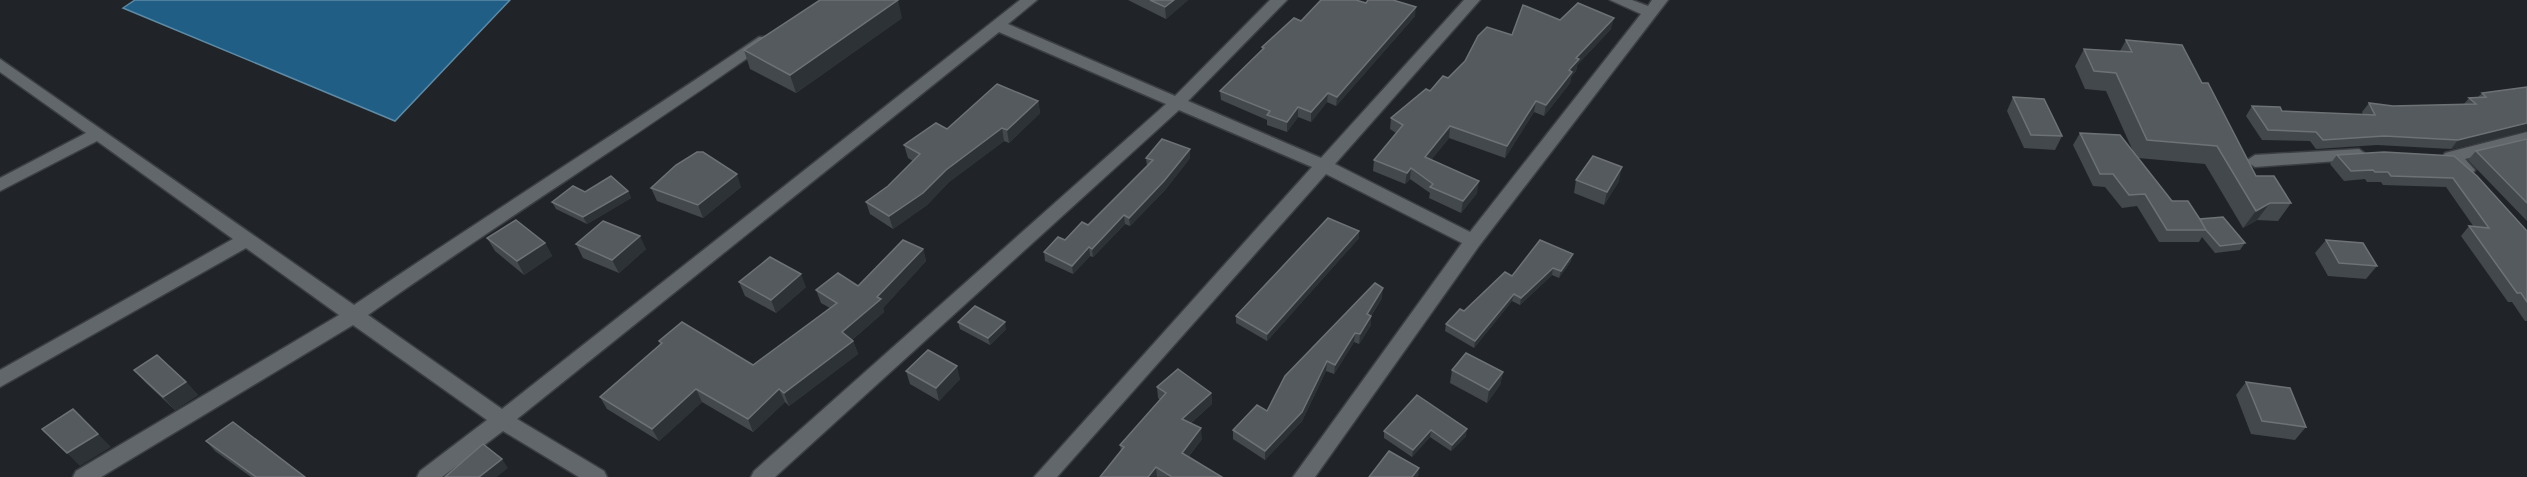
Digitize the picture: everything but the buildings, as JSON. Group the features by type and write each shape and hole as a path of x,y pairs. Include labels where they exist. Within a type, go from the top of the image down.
{"street":[{"path":"427,477 502,420 1029,0"},
{"path":"761,477 1177,103 1279,0"},
{"path":"1044,477 1472,0"},
{"path":"1303,477 1473,241 1655,6 1618,0"},
{"path":"996,25 1322,165 1473,241"},
{"path":"83,477 354,315 498,216 674,102 783,27"},
{"path":"3,69 502,420 597,477"},
{"path":"0,185 98,134"},
{"path":"2431,157 2451,157 2527,138"},
{"path":"2255,161 2377,153"},
{"path":"2451,157 2477,180"},
{"path":"0,379 247,239"}],"water":[{"path":"135,0 510,0 395,121 123,8"}]}
